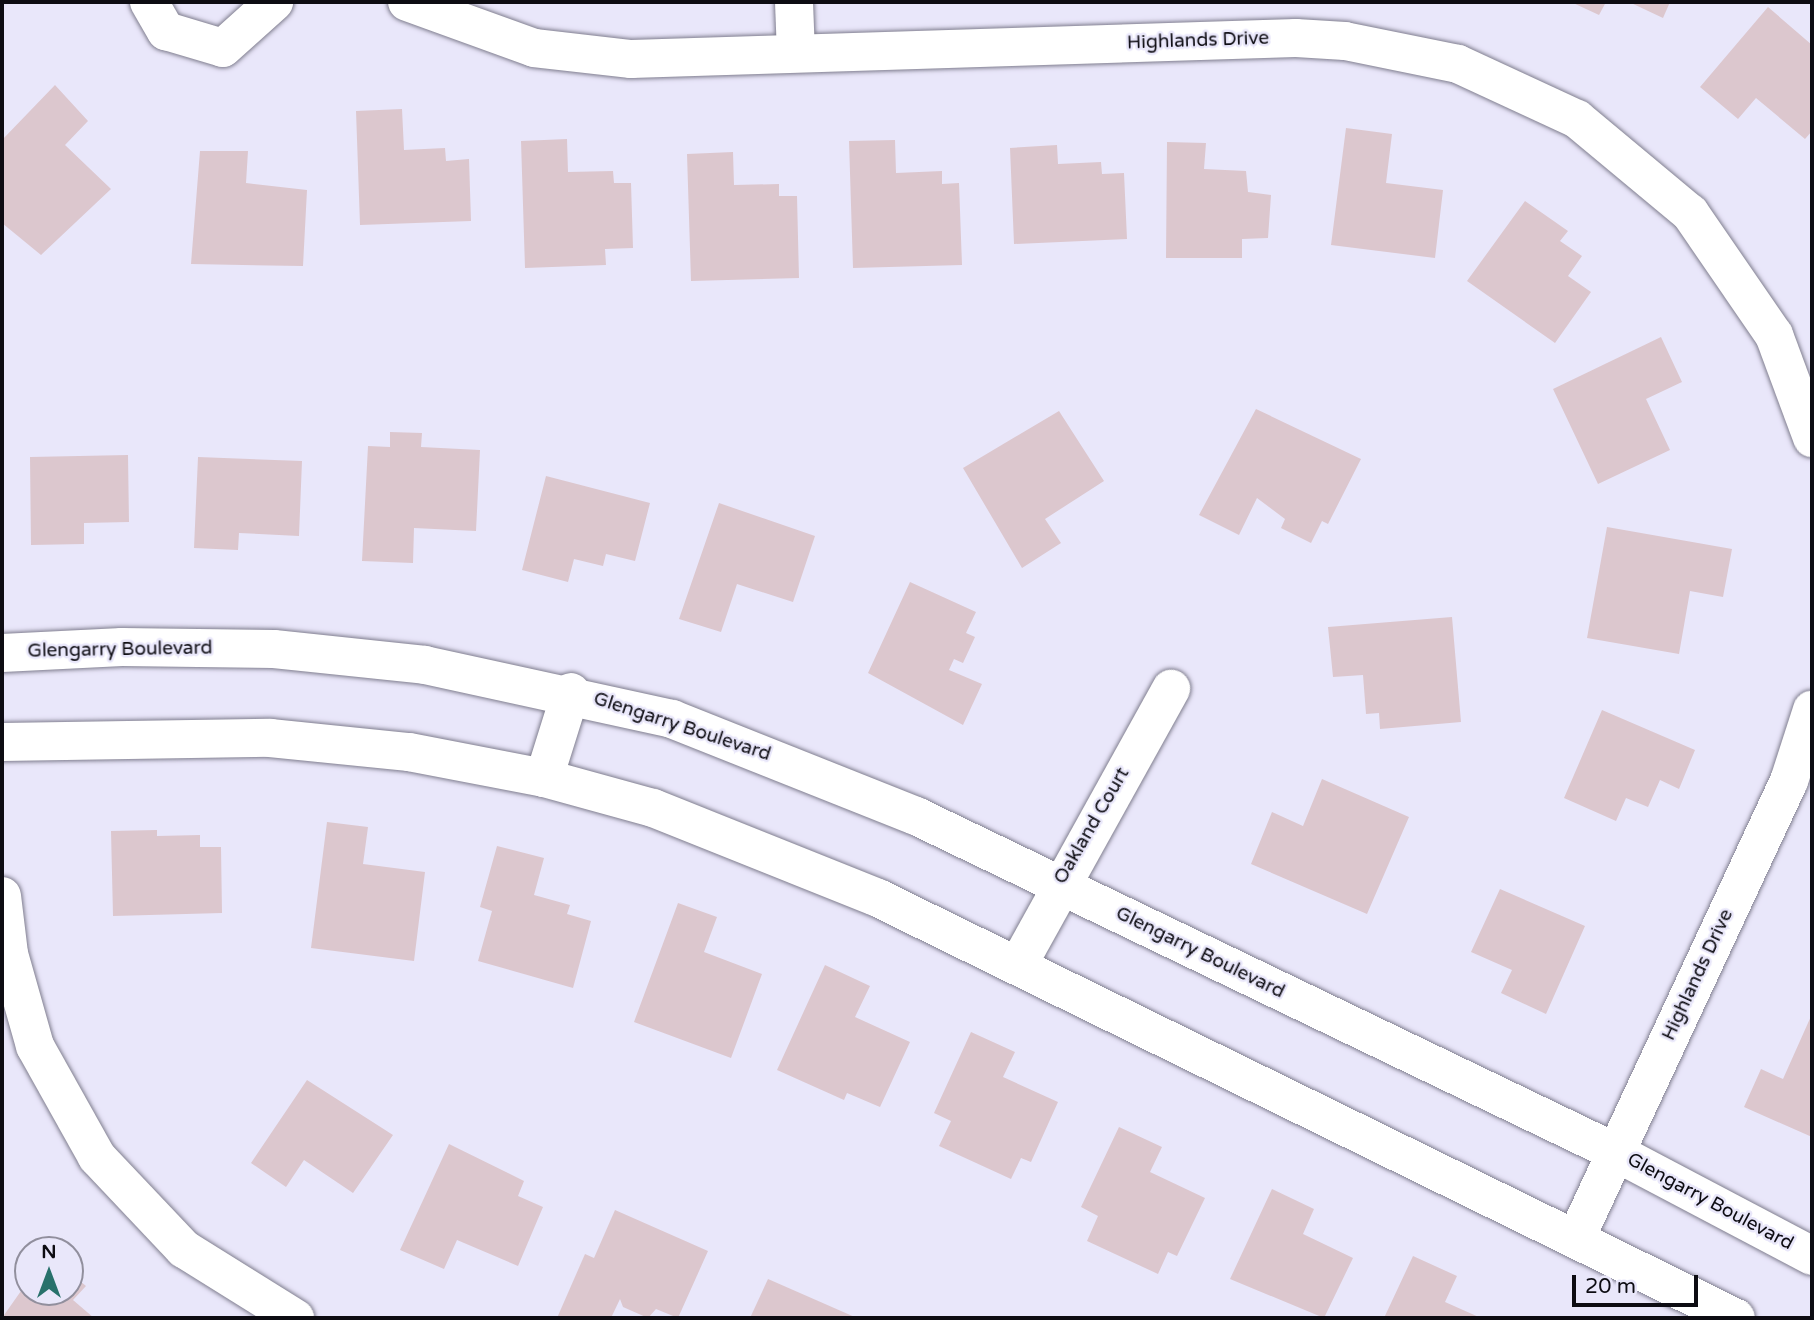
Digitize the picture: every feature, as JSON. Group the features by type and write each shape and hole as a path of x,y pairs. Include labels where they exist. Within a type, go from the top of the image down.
{"street":[{"path":"149,2 166,31 223,48 274,2"},
{"name":"Highlands Drive","path":"407,2 486,35 582,55 796,53 1296,38 1345,41 1458,64 1577,119 1690,213 1750,292 1774,335 1812,438"},
{"path":"793,2 796,53"},
{"name":"Glengarry Boulevard","path":"2,653 122,647 274,649 425,665 571,692 796,763 1058,884 1615,1152 1812,1256"},
{"name":"Oakland Court","path":"1018,965 1058,884 1171,689"},
{"name":"Glengarry Boulevard","path":"544,778 571,692"},
{"name":"Highlands Drive","path":"1577,1236 1789,781 1812,710"},
{"path":"2,742 270,738 409,752 544,778 748,842 1018,965 1577,1236 1736,1318"},
{"path":"2,896 9,954 35,1046 97,1157 184,1249 295,1318"}],"building":[{"path":"1571,2 1606,2 1599,15"},
{"path":"1629,2 1670,2 1663,18"},
{"path":"1768,7 1812,45 1812,131 1805,139 1756,98 1738,119 1700,87"},
{"path":"55,85 88,121 65,145 111,189 41,255 2,223 2,140"},
{"path":"402,109 404,150 445,148 446,161 469,159 471,221 360,225 356,111"},
{"path":"1346,128 1392,134 1386,183 1443,190 1435,258 1331,245"},
{"path":"567,139 568,172 613,171 614,183 631,183 633,248 605,249 606,265 525,268 521,141"},
{"path":"895,140 896,173 942,171 942,184 959,183 962,265 853,268 849,141"},
{"path":"1167,142 1206,143 1204,169 1246,171 1248,192 1271,195 1268,238 1242,239 1242,258 1166,258"},
{"path":"1057,145 1058,164 1101,162 1102,174 1124,173 1127,239 1014,244 1010,148"},
{"path":"200,151 248,151 246,183 307,190 303,266 191,264"},
{"path":"733,152 734,185 779,184 779,196 797,196 799,278 691,281 687,154"},
{"path":"1525,201 1568,231 1560,241 1582,256 1568,276 1591,292 1555,343 1467,281"},
{"path":"1661,337 1682,382 1646,399 1670,450 1598,484 1553,389"},
{"path":"1256,409 1361,459 1328,524 1322,521 1311,543 1281,528 1285,519 1257,498 1239,535 1199,515"},
{"path":"1059,411 1104,481 1045,519 1061,543 1022,568 963,468"},
{"path":"390,432 422,433 421,447 480,450 476,531 414,528 413,563 362,561 368,446 390,447"},
{"path":"128,455 129,522 84,523 84,544 31,545 30,457"},
{"path":"198,457 302,461 299,536 239,533 238,550 194,548"},
{"path":"546,476 650,503 635,561 606,554 603,566 574,559 568,582 522,570"},
{"path":"719,503 815,536 793,602 737,584 721,632 679,619"},
{"path":"1607,527 1732,549 1723,597 1690,591 1679,654 1587,638"},
{"path":"910,582 976,612 966,633 975,637 963,663 954,659 949,670 982,684 963,725 868,673"},
{"path":"1452,617 1461,722 1380,729 1379,713 1366,714 1363,675 1333,677 1328,627"},
{"path":"1602,710 1695,750 1679,789 1660,780 1648,807 1626,798 1616,821 1564,798"},
{"path":"1322,779 1409,817 1367,914 1251,864 1272,812 1303,826"},
{"path":"327,822 368,827 363,864 425,872 414,961 311,948"},
{"path":"157,830 157,836 200,835 200,847 221,847 222,913 113,916 111,831"},
{"path":"497,846 544,858 534,895 570,905 567,914 591,921 573,988 478,961 492,911 480,907"},
{"path":"1500,889 1585,926 1546,1014 1501,993 1512,970 1471,952"},
{"path":"678,903 717,917 704,952 762,974 731,1058 634,1022"},
{"path":"825,965 870,986 855,1017 910,1042 880,1107 847,1093 844,1100 777,1070"},
{"path":"1812,1014 1812,1137 1744,1107 1761,1069 1783,1079"},
{"path":"971,1032 1015,1052 1003,1077 1058,1102 1031,1162 1021,1158 1011,1179 939,1146 951,1121 934,1113"},
{"path":"307,1080 393,1135 353,1193 304,1160 286,1187 251,1163"},
{"path":"1119,1127 1162,1147 1150,1172 1205,1198 1177,1256 1168,1252 1158,1274 1087,1241 1098,1216 1081,1207"},
{"path":"449,1144 524,1181 518,1196 543,1207 518,1266 457,1240 444,1269 400,1250"},
{"path":"1272,1189 1314,1209 1303,1234 1353,1258 1324,1318 1230,1279"},
{"path":"615,1210 708,1251 678,1318 656,1309 648,1318 623,1307 620,1299 611,1318 557,1318 585,1254 594,1258"},
{"path":"1413,1256 1457,1276 1445,1302 1481,1318 1384,1318"},
{"path":"768,1279 857,1318 750,1318"},
{"path":"14,1301 14,1306 80,1306 94,1318 2,1318"}]}
